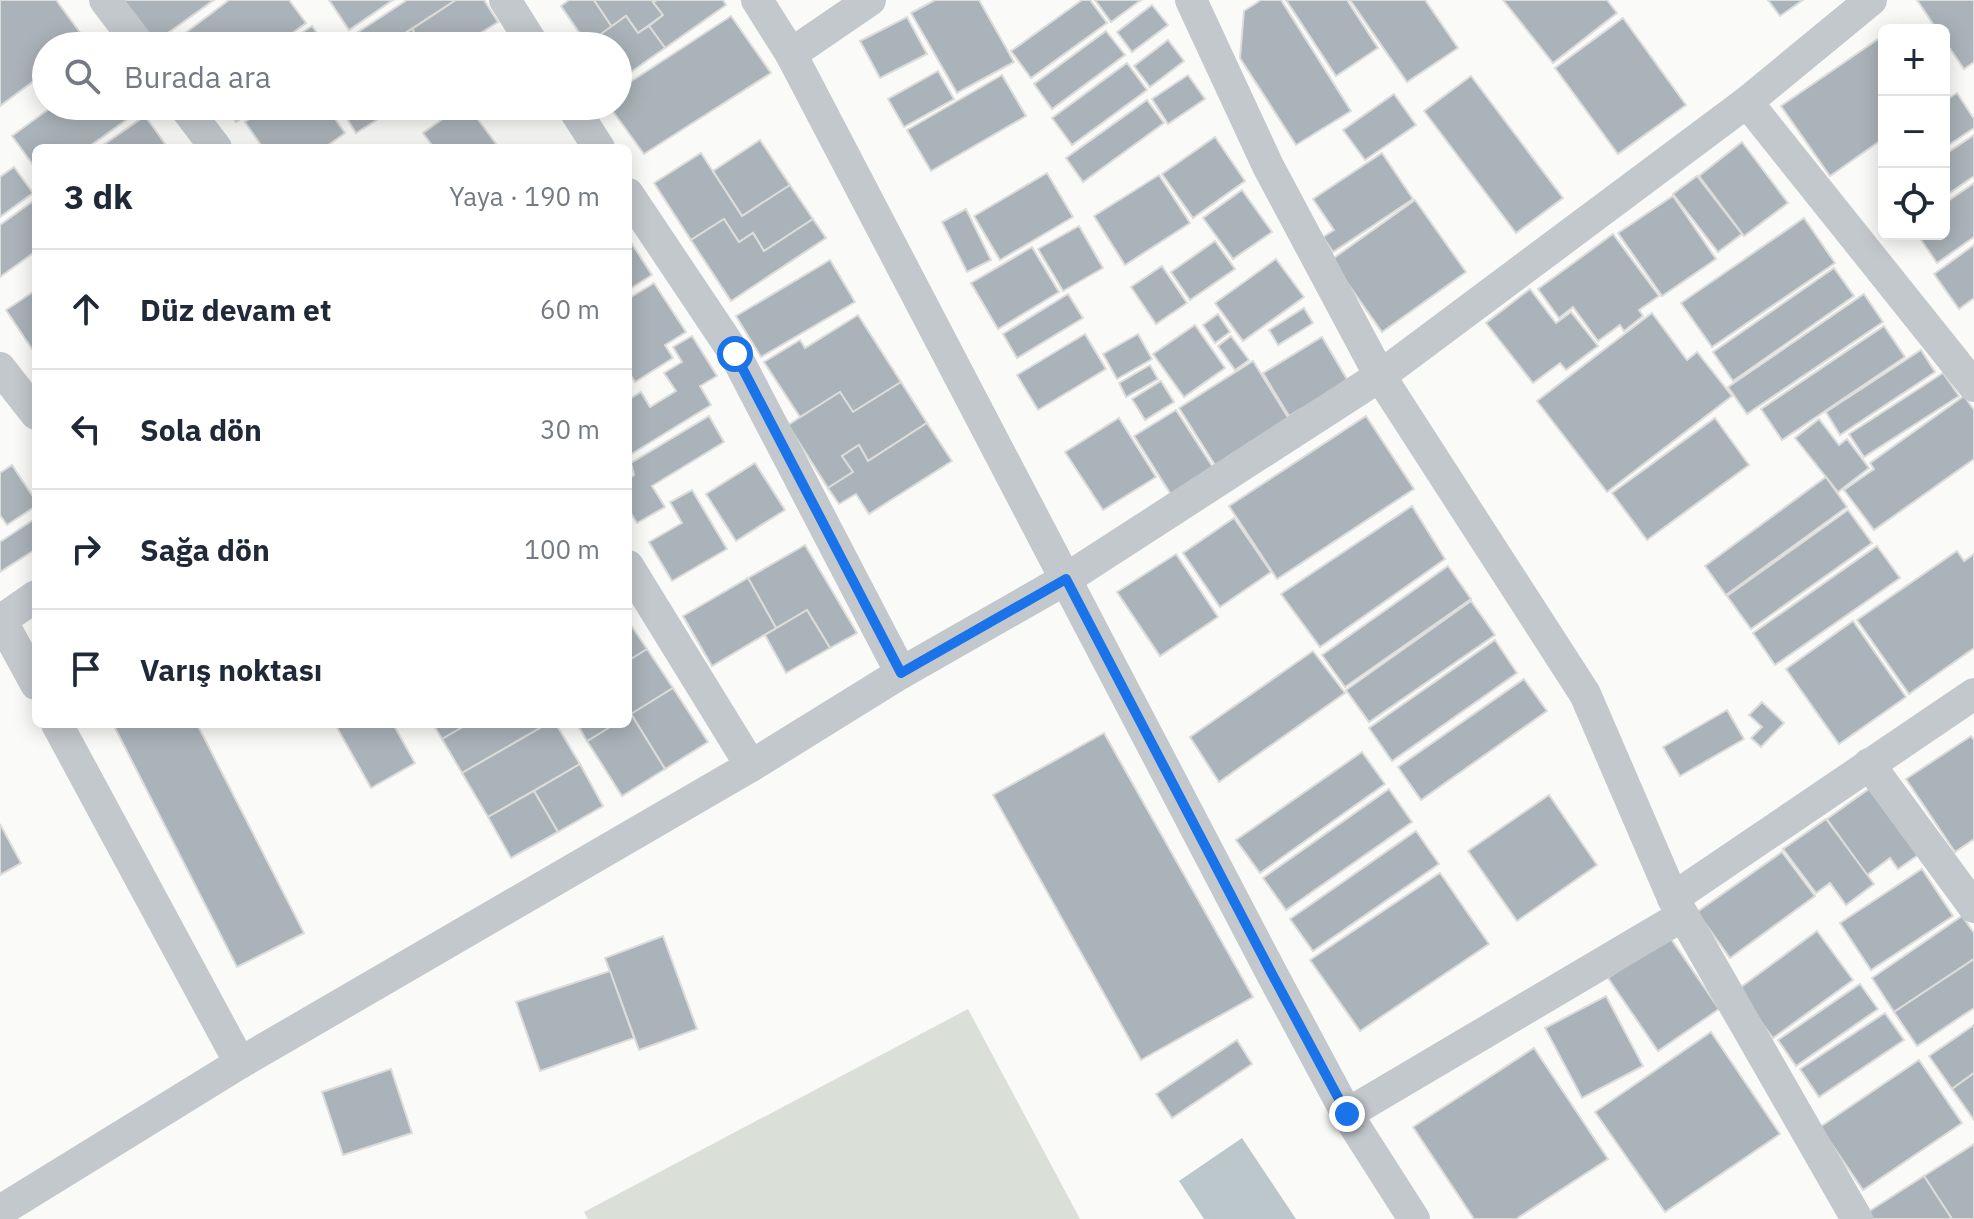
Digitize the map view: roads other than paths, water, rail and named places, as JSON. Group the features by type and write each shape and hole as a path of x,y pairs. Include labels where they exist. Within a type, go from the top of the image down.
{"street":[{"path":"105,0 129,32"},
{"path":"505,0 525,32"},
{"path":"757,0 791,54 1347,1114 1414,1219"},
{"path":"791,54 870,0"},
{"path":"1191,0 1268,166 1380,376 1585,694 1677,907 1857,1219"},
{"path":"0,1211 240,1063 1066,579 1380,376 1747,102 1871,0"},
{"path":"1747,102 1974,386"},
{"path":"195,120 213,144"},
{"path":"581,120 596,144"},
{"path":"632,200 735,354 901,673"},
{"path":"0,368 32,409"},
{"path":"632,573 751,766"},
{"path":"32,599 1,620 32,677"},
{"path":"1347,1114 1677,907 1869,764 1974,694"},
{"path":"59,728 240,1063"},
{"path":"1869,764 1974,907"}]}
